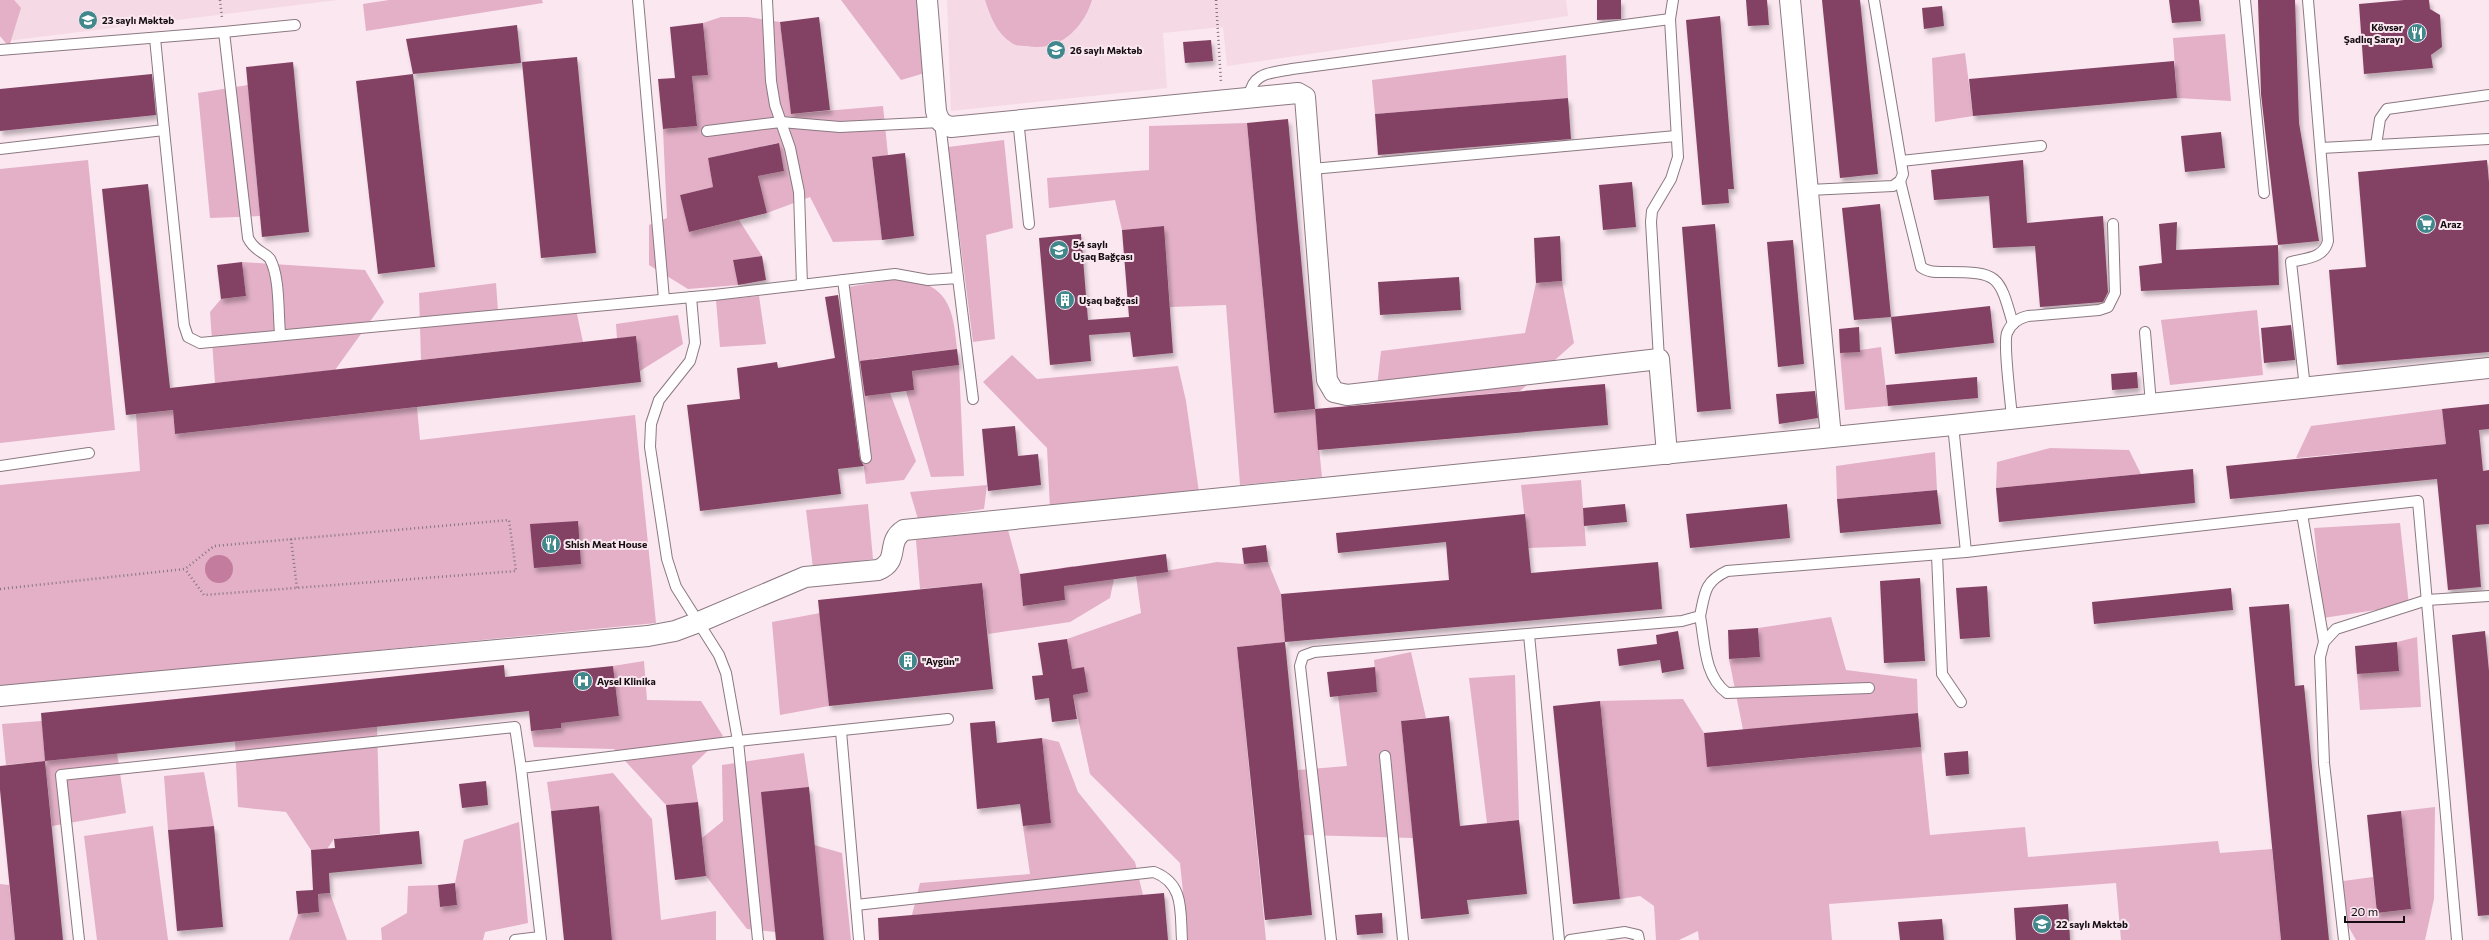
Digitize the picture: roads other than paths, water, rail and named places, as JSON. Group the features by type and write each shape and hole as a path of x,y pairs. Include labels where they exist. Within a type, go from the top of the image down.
{"street":[{"path":"927,0 936,111 940,122 951,127 1018,119 1249,97 1298,93 1305,97 1312,169 1327,380 1334,392 1347,395 1658,359 1667,454"},
{"path":"1790,0 1809,190 1830,437"},
{"path":"0,696 648,636 699,622 805,577 878,570 886,567 892,560 894,541 898,534 904,530 1953,425 2489,368"}],"lane":[{"path":"638,0 664,299"},
{"path":"767,0 771,81 781,122 790,148 799,192 802,285"},
{"path":"1658,359 1651,222 1657,201 1676,168 1678,157 1670,19 1673,0"},
{"path":"1874,0 1901,160 1903,174 1900,182 1921,267 1927,271 1984,273 1991,276 1997,280 2004,292 2013,324"},
{"path":"2245,0 2264,193"},
{"path":"2305,388 2291,262 2319,256 2326,249 2328,241 2308,0"},
{"path":"1249,97 1251,85 1261,76 1292,69 1670,19"},
{"path":"0,50 295,25"},
{"path":"224,32 248,238 253,248 269,257 274,269 280,334"},
{"path":"155,38 184,325 188,337 200,343 280,334 691,297 895,274 928,280 958,278"},
{"path":"2376,145 2380,118 2387,109 2489,95"},
{"path":"1018,119 1029,224"},
{"path":"707,131 781,122 840,127 940,122 973,398"},
{"path":"0,148 164,130"},
{"path":"1312,169 1676,136"},
{"path":"2321,148 2489,139"},
{"path":"1901,160 2041,146"},
{"path":"1809,190 1893,186 1900,182"},
{"path":"2012,418 2006,338 2013,324 2020,318 2028,316 2099,310 2108,307 2115,293 2113,224"},
{"path":"843,280 866,458"},
{"path":"691,297 695,343 690,361 659,400 651,424 650,446 667,559 676,587 688,608 699,622 720,655 726,673 738,741 758,940"},
{"path":"2145,332 2150,404"},
{"path":"1953,425 1966,552"},
{"path":"0,466 89,453"},
{"path":"1869,688 1727,694 1719,687 1711,676 1700,616 1706,588 1713,577 1727,571 1937,555 2418,501 2457,940"},
{"path":"2302,514 2324,642 2320,657 2324,763 2344,940"},
{"path":"1937,555 1942,674 1961,702"},
{"path":"2324,642 2336,629 2427,600 2489,596"},
{"path":"1331,940 1300,666 1303,656 1314,652 1682,621 1700,616"},
{"path":"1529,635 1560,940"},
{"path":"521,768 738,741 948,719"},
{"path":"79,940 61,775 515,726 540,939 515,940"},
{"path":"841,731 859,940"},
{"path":"1385,756 1403,940"},
{"path":"856,905 1154,872 1167,877 1174,886 1179,901 1182,940"},
{"path":"1570,940 1625,932 1638,935 1639,940"}],"place":[{"name":"23 saylı Məktəb","path":"88,20"},
{"name":"Kövsər Şadlıq Sarayı","path":"2417,33"},
{"name":"26 saylı Məktəb","path":"1056,50"},
{"name":"Araz","path":"2426,224"},
{"name":"54 saylı Uşaq Bağçası","path":"1059,250"},
{"name":"Uşaq bağçasi","path":"1065,300"},
{"name":"Shish Meat House","path":"551,544"},
{"name":"\"Aygün\"","path":"908,661"},
{"name":"Aysel Klinika","path":"583,681"},
{"name":"22 saylı Məktəb","path":"2042,924"}]}
